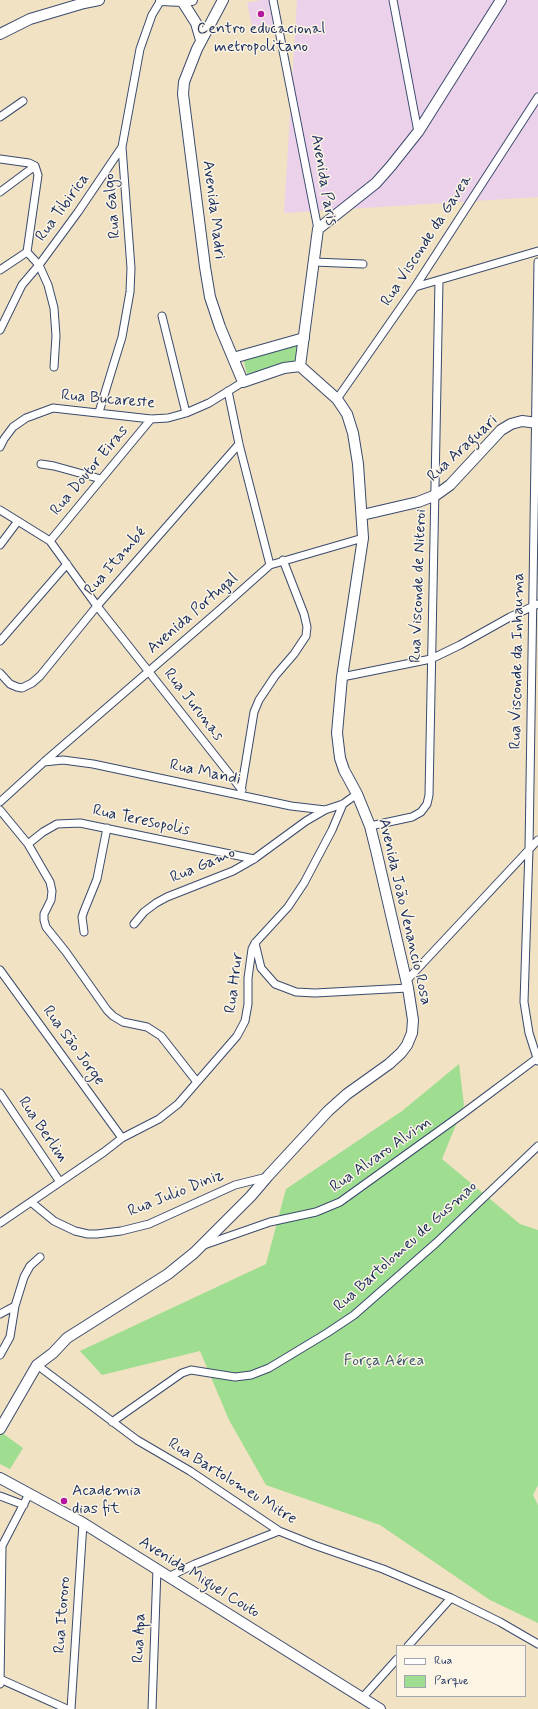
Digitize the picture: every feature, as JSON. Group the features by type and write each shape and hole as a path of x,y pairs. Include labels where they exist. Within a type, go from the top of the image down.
{"main road":[{"path":"0,34 30,19 99,0"},
{"path":"161,0 187,1 201,40"},
{"name":"Avenida Madri","path":"223,0 201,40 184,82 184,109 210,297 220,327 243,382"},
{"path":"318,229 376,183 391,166 418,132 501,0"},
{"name":"Avenida Paris","path":"300,366 318,229"},
{"path":"233,358 304,338"},
{"path":"243,382 284,368 300,366"},
{"name":"Avenida João Venancio Rosa","path":"0,1429 36,1365 53,1354 67,1338 168,1274 202,1245 251,1196 328,1111 347,1094 389,1064 407,1045 412,1033 413,1020 408,984 370,826 357,794 344,770 340,758 337,733 342,677 363,538 358,464 353,433 346,414 337,399 300,366"},
{"name":"Rua Araguari","path":"362,515 418,502 436,495 450,485 501,430 517,422 536,422"},
{"name":"Avenida Miguel Couto","path":"0,1478 83,1523 380,1709"}],"street":[{"name":"Rua Galgo","path":"98,412 122,337 130,292 131,268 122,147 140,49 152,15 161,0"},
{"name":"Avenida Paris","path":"274,0 318,229"},
{"path":"393,0 418,132"},
{"name":"Rua Visconde da Gavea","path":"337,399 415,287 538,96"},
{"path":"0,116 23,101"},
{"name":"Rua Tibirica","path":"0,330 22,285 39,265 97,185 122,147"},
{"path":"0,160 29,162 35,166 38,175 27,252 0,270"},
{"path":"0,192 35,166"},
{"path":"415,287 538,250"},
{"path":"27,252 39,265 48,285 54,308 56,336 54,367"},
{"path":"314,262 363,264"},
{"name":"Rua Visconde da Inhauma","path":"537,1060 529,1033 524,1002 536,605 538,262"},
{"name":"Rua Visconde de Niteroi","path":"370,826 412,817 421,812 427,804 429,795 439,280"},
{"path":"162,316 186,414"},
{"name":"Rua Bucareste","path":"0,447 13,427 26,418 53,408 151,419 168,418 186,414 209,403 243,382"},
{"path":"228,391 239,444 270,565"},
{"name":"Rua Doutor Eiras","path":"50,541 151,419"},
{"name":"Rua Itambé","path":"0,673 10,684 22,688 32,683 40,676 97,606 239,444"},
{"path":"42,464 101,479"},
{"path":"0,510 50,541"},
{"path":"0,546 18,521"},
{"name":"Avenida Portugal","path":"0,802 270,565 363,538"},
{"name":"Rua Jurunas","path":"50,541 97,606 241,792"},
{"path":"241,792 254,712 259,700 306,636 307,627 304,614 283,560"},
{"path":"0,641 67,564"},
{"path":"342,677 431,659 536,605"},
{"name":"Rua Mandi","path":"44,762 63,760 93,764 241,792 291,806 325,810 343,804 357,794"},
{"name":"Rua Hrur","path":"0,1223 122,1138 159,1119 178,1104 237,1036 245,1021 248,1004 250,959 252,949 255,943 288,907 304,883 332,830 343,804"},
{"path":"0,810 28,844 46,874 52,891 51,900 44,914 46,927 71,958 107,1010 123,1022 147,1027 161,1036 197,1082"},
{"name":"Rua Gamo","path":"134,924 144,912 167,897 227,874 254,859 306,821 325,810"},
{"name":"Rua Teresopolis","path":"28,844 43,832 57,824 80,823 254,859"},
{"path":"84,932 82,917 97,879 107,828"},
{"path":"255,943 260,968 275,984 296,992 314,993 408,984 538,840"},
{"name":"Rua São Jorge","path":"0,970 122,1138"},
{"name":"Rua Alvaro Alvim","path":"202,1245 270,1222 316,1212 340,1202 537,1060"},
{"name":"Rua Berlim","path":"0,1094 60,1182"},
{"name":"Rua Bartolomeu de Gusmao","path":"112,1422 182,1373 191,1370 235,1377 251,1376 269,1368 327,1333 354,1315 430,1248 538,1146"},
{"name":"Rua Julio Diniz","path":"31,1202 54,1221 75,1231 88,1234 97,1234 121,1231 149,1224 235,1185 268,1176"},
{"path":"0,1355 10,1337 15,1306 24,1276 30,1266 40,1257"},
{"path":"0,1314 15,1306"},
{"name":"Rua Bartolomeu Mitre","path":"36,1365 137,1440 190,1471 279,1531 314,1545 383,1568 451,1598 500,1622 538,1644"},
{"path":"0,1684 1,1547 29,1494"},
{"path":"0,1496 24,1505"},
{"name":"Rua Itororo","path":"71,1709 83,1523"},
{"path":"168,1577 195,1564 279,1531"},
{"name":"Rua Apa","path":"152,1709 157,1569"},
{"path":"409,1645 451,1598"},
{"path":"363,1698 396,1660"},
{"path":"0,1679 67,1709"}],"shaded area":[{"name":"Centro educacional metropolitano","path":"269,0 275,25 253,30 247,3"},
{"path":"297,0 538,0 538,197 284,213"}],"green space":[{"path":"300,344 296,364 247,374 243,358"},
{"name":"Força Aérea","path":"459,1064 464,1105 442,1159 520,1224 538,1230 538,1485 533,1495 538,1505 538,1623 490,1600 380,1525 266,1485 229,1420 200,1351 102,1375 80,1351 266,1264 286,1189 402,1111"},
{"path":"2,1433 23,1448 10,1469 0,1464 0,1436"}],"place":[{"name":"Centro educacional metropolitano","path":"261,14"},
{"name":"Academia dias fit","path":"64,1501"}]}
